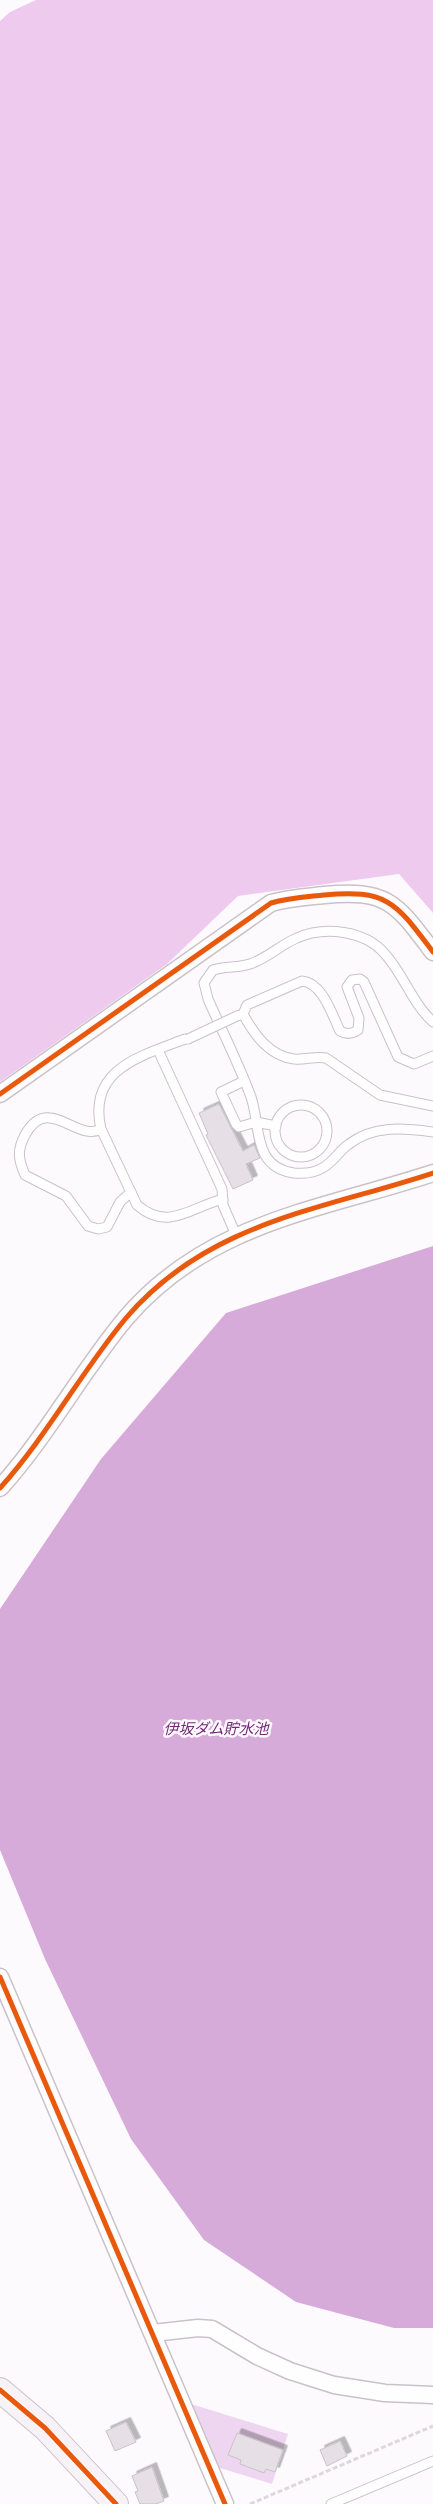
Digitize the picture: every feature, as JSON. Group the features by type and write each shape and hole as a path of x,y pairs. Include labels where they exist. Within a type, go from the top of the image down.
{"street":[{"path":"0,1094 271,903 283,899 344,893 380,897 400,910 433,952"},
{"path":"0,1488 127,1317 170,1277 220,1242 287,1215 433,1174"},
{"path":"0,1977 225,2504"},
{"path":"153,2333 198,2328 212,2329 257,2356 290,2371 334,2385 384,2393 433,2395"},
{"path":"0,2390 45,2428 116,2504"}],"lane":[{"path":"433,1022 415,1003 386,954 371,942 340,932 306,934 288,942 256,962 240,967 218,968 206,978 205,993 251,1097 260,1147 269,1160 282,1169 299,1174 322,1168 349,1144 369,1133 395,1128 433,1132"},
{"path":"222,1199 183,1215 165,1218 143,1210 137,1205 102,1129 99,1105 103,1089 112,1074 127,1063 188,1039 240,1015 247,1005 302,981 308,981 320,991 340,1031 346,1034 353,1034 358,1030 359,1018 347,988 352,980 360,979 364,982 398,1057 414,1064 433,1056"},
{"path":"240,1015 258,1038 279,1054 294,1059 326,1058 380,1095 433,1106"},
{"path":"158,1050 222,1189 223,1205 236,1235"},
{"path":"244,1081 221,1092 236,1124 239,1127 256,1122 276,1126"},
{"path":"307,1106 322,1115 327,1132 320,1148 306,1156 298,1157 290,1154 279,1144 276,1136 276,1126 282,1113 290,1108 307,1106"},
{"path":"102,1129 90,1133 63,1120 42,1119 31,1126 20,1144 18,1158 25,1175 66,1196 84,1223 93,1228 107,1227 120,1202 131,1192"},
{"path":"331,2504 433,2461"}],"path":[{"path":"250,2504 433,2426"}],"shaded area":[{"path":"36,0 433,0 433,913 399,874 238,896 167,964 0,1082 0,21 10,12"},
{"path":"188,2403 288,2434 272,2484 213,2466"}],"water":[{"name":"伊坂ダム貯水池","path":"433,1246 433,2328 394,2328 296,2302 204,2240 131,2139 45,1959 0,1850 0,1609 101,1459 226,1313"}],"building":[{"path":"219,1104 243,1151 254,1145 260,1158 246,1164 253,1180 233,1189 206,1135 208,1134 199,1113"},
{"path":"126,2422 136,2442 115,2451 106,2431"},
{"path":"237,2433 283,2450 275,2472 266,2469 264,2473 240,2464 241,2460 228,2455"},
{"path":"340,2441 347,2456 327,2466 320,2450"},
{"path":"152,2467 164,2501 156,2504 140,2504 135,2492 138,2491 132,2476"}],"cycle path":[{"path":"0,1094 271,903 324,895 363,894 377,897 399,911 433,952"},
{"path":"0,1488 49,1426 94,1360 126,1318 158,1286 193,1260 230,1240 268,1223 433,1173"},
{"path":"0,1977 225,2504"},
{"path":"0,2390 45,2428 116,2504"}]}
